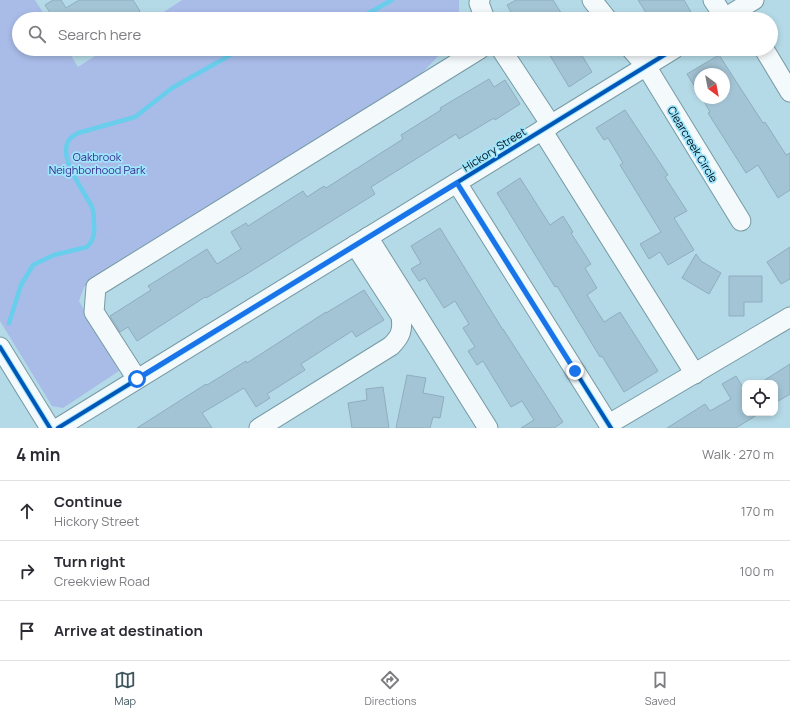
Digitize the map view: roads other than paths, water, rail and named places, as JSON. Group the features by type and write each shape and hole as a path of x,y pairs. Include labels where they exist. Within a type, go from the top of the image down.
{"street":[{"path":"480,0 479,3 482,12"},
{"path":"592,0 601,12"},
{"path":"713,0 735,12"},
{"path":"137,379 94,312 96,286 469,56"},
{"path":"505,56 695,374"},
{"name":"Clearcreek Circle","path":"637,56 646,66 741,221"},
{"name":"Hickory Street","path":"58,428 662,56"},
{"path":"768,56 790,92"},
{"path":"457,183 610,426 790,317"},
{"path":"259,428 391,346 398,339 403,328 401,316 362,241"},
{"path":"362,241 488,428"},
{"path":"0,347 50,428"}],"waterway":[{"path":"371,12 392,0"},
{"path":"9,323 21,285 33,265 54,255 87,247 94,234 93,209 74,176 67,159 67,144 70,139 78,133 135,117 172,88 229,56"}],"park label":[{"name":"Oakbrook Neighborhood Park","path":"97,162"}]}
